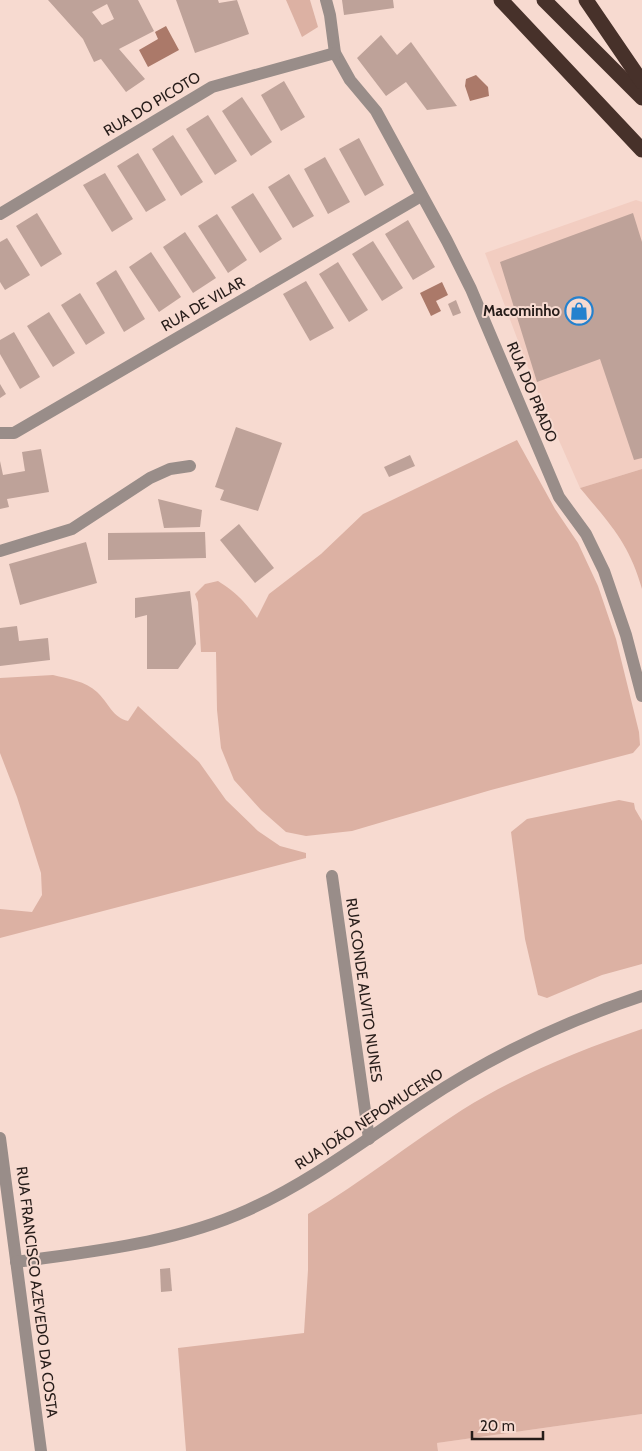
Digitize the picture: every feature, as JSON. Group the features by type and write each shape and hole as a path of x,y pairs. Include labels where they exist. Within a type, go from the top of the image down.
{"highway":[{"path":"501,0 642,150"},
{"path":"544,0 642,98"},
{"path":"586,0 642,82"}],"street":[{"name":"RUA DO PRADO","path":"326,0 335,53 350,80 376,111 471,289 559,497 586,534 604,571 626,635 642,696"},
{"name":"RUA DO PICOTO","path":"0,214 212,86 335,53"},
{"name":"RUA DE VILAR","path":"0,433 14,434 421,196"},
{"path":"0,550 72,529 95,512 150,478 170,469 190,466"},
{"name":"RUA CONDE ALVITO NUNES","path":"332,876 369,1139"},
{"name":"RUA JOÃO NEPOMUCENO","path":"16,1262 104,1250 172,1236 238,1214 308,1179 426,1100 488,1063 574,1020 642,996"},
{"name":"RUA FRANCISCO AZEVEDO DA COSTA","path":"0,1138 41,1451"}],"shaded area":[{"path":"286,0 310,0 318,27 302,37"},
{"path":"166,26 179,50 148,67 139,50 158,39 155,32"},
{"path":"476,75 488,87 489,96 470,101 465,86 466,79"},
{"name":"Macominho","path":"636,200 642,202 642,469 580,488 535,386 485,253"},
{"path":"442,282 448,295 436,301 441,311 431,316 420,293"},
{"path":"517,440 555,509 578,543 598,586 616,639 639,732 640,745 633,753 491,790 352,831 306,836 286,832 261,810 234,780 221,748 217,710 216,652 201,652 198,602 195,594 205,584 218,581 240,598 257,618 269,594 321,554 363,514"},
{"path":"642,469 642,589 625,546 580,488"},
{"path":"53,675 76,681 92,688 118,717 128,721 138,706 199,762 226,800 258,831 280,846 306,853 306,858 0,938 0,909 32,912 42,895 41,873 17,797 0,753 0,678"},
{"path":"619,800 634,803 635,809 642,821 642,964 602,975 547,998 538,995 525,939 511,832 527,819"},
{"path":"642,1029 642,1414 437,1443 438,1451 186,1451 178,1348 304,1333 308,1270 308,1214 483,1097 550,1064"},
{"path":"642,1414 642,1451 438,1451 437,1443"}],"building":[{"path":"48,0 138,0 154,31 119,49 145,79 126,92 101,59 94,62 83,39","holes":["107,4 114,19 102,25 92,12"]},
{"path":"176,0 218,0 219,3 237,0 249,34 195,53"},
{"path":"342,0 393,0 394,8 344,15"},
{"path":"381,35 397,55 411,42 457,106 427,110 406,82 386,96 357,58"},
{"path":"284,81 305,117 281,131 261,95"},
{"path":"242,97 272,142 251,156 222,111"},
{"path":"208,115 237,161 215,175 186,129"},
{"path":"173,135 203,182 181,196 152,149"},
{"path":"359,138 384,185 365,196 339,149"},
{"path":"138,153 166,200 146,212 117,166"},
{"path":"325,157 350,202 328,214 304,169"},
{"path":"105,173 133,219 112,232 83,185"},
{"path":"289,174 314,216 293,228 268,187"},
{"path":"253,193 282,239 260,253 231,207"},
{"path":"37,213 62,254 41,267 16,226"},
{"name":"Macominho","path":"633,213 642,242 642,458 634,460 600,359 537,382 500,262"},
{"path":"217,214 247,260 228,273 198,226"},
{"path":"408,220 435,267 413,280 385,234"},
{"path":"185,232 216,278 193,293 163,247"},
{"path":"7,238 30,275 5,290 0,282 0,242"},
{"path":"373,241 403,288 382,301 352,254"},
{"path":"151,252 181,297 159,312 129,267"},
{"path":"338,262 368,310 349,322 319,274"},
{"path":"116,270 145,319 124,332 96,283"},
{"path":"306,281 334,328 310,341 283,294"},
{"path":"80,293 105,333 86,345 61,305"},
{"path":"456,300 461,313 453,316 448,304"},
{"path":"49,312 75,353 53,367 27,326"},
{"path":"14,332 40,377 20,389 0,354 0,340"},
{"path":"0,384 6,394 0,398"},
{"path":"236,427 282,443 258,511 220,500 224,490 215,487"},
{"path":"41,449 49,492 7,499 9,507 0,509 0,461 3,475 25,471 22,452"},
{"path":"410,455 415,466 389,477 384,467"},
{"path":"158,499 202,510 200,527 164,528"},
{"path":"239,524 274,568 255,583 220,540"},
{"path":"205,532 206,558 108,560 108,533"},
{"path":"86,542 97,583 20,605 9,564"},
{"path":"190,591 196,644 178,669 147,669 147,615 135,618 135,598"},
{"path":"17,626 19,641 48,638 50,660 0,666 0,628"},
{"path":"170,1268 172,1291 161,1292 160,1269"}],"place":[{"name":"Macominho","path":"579,311"}]}
